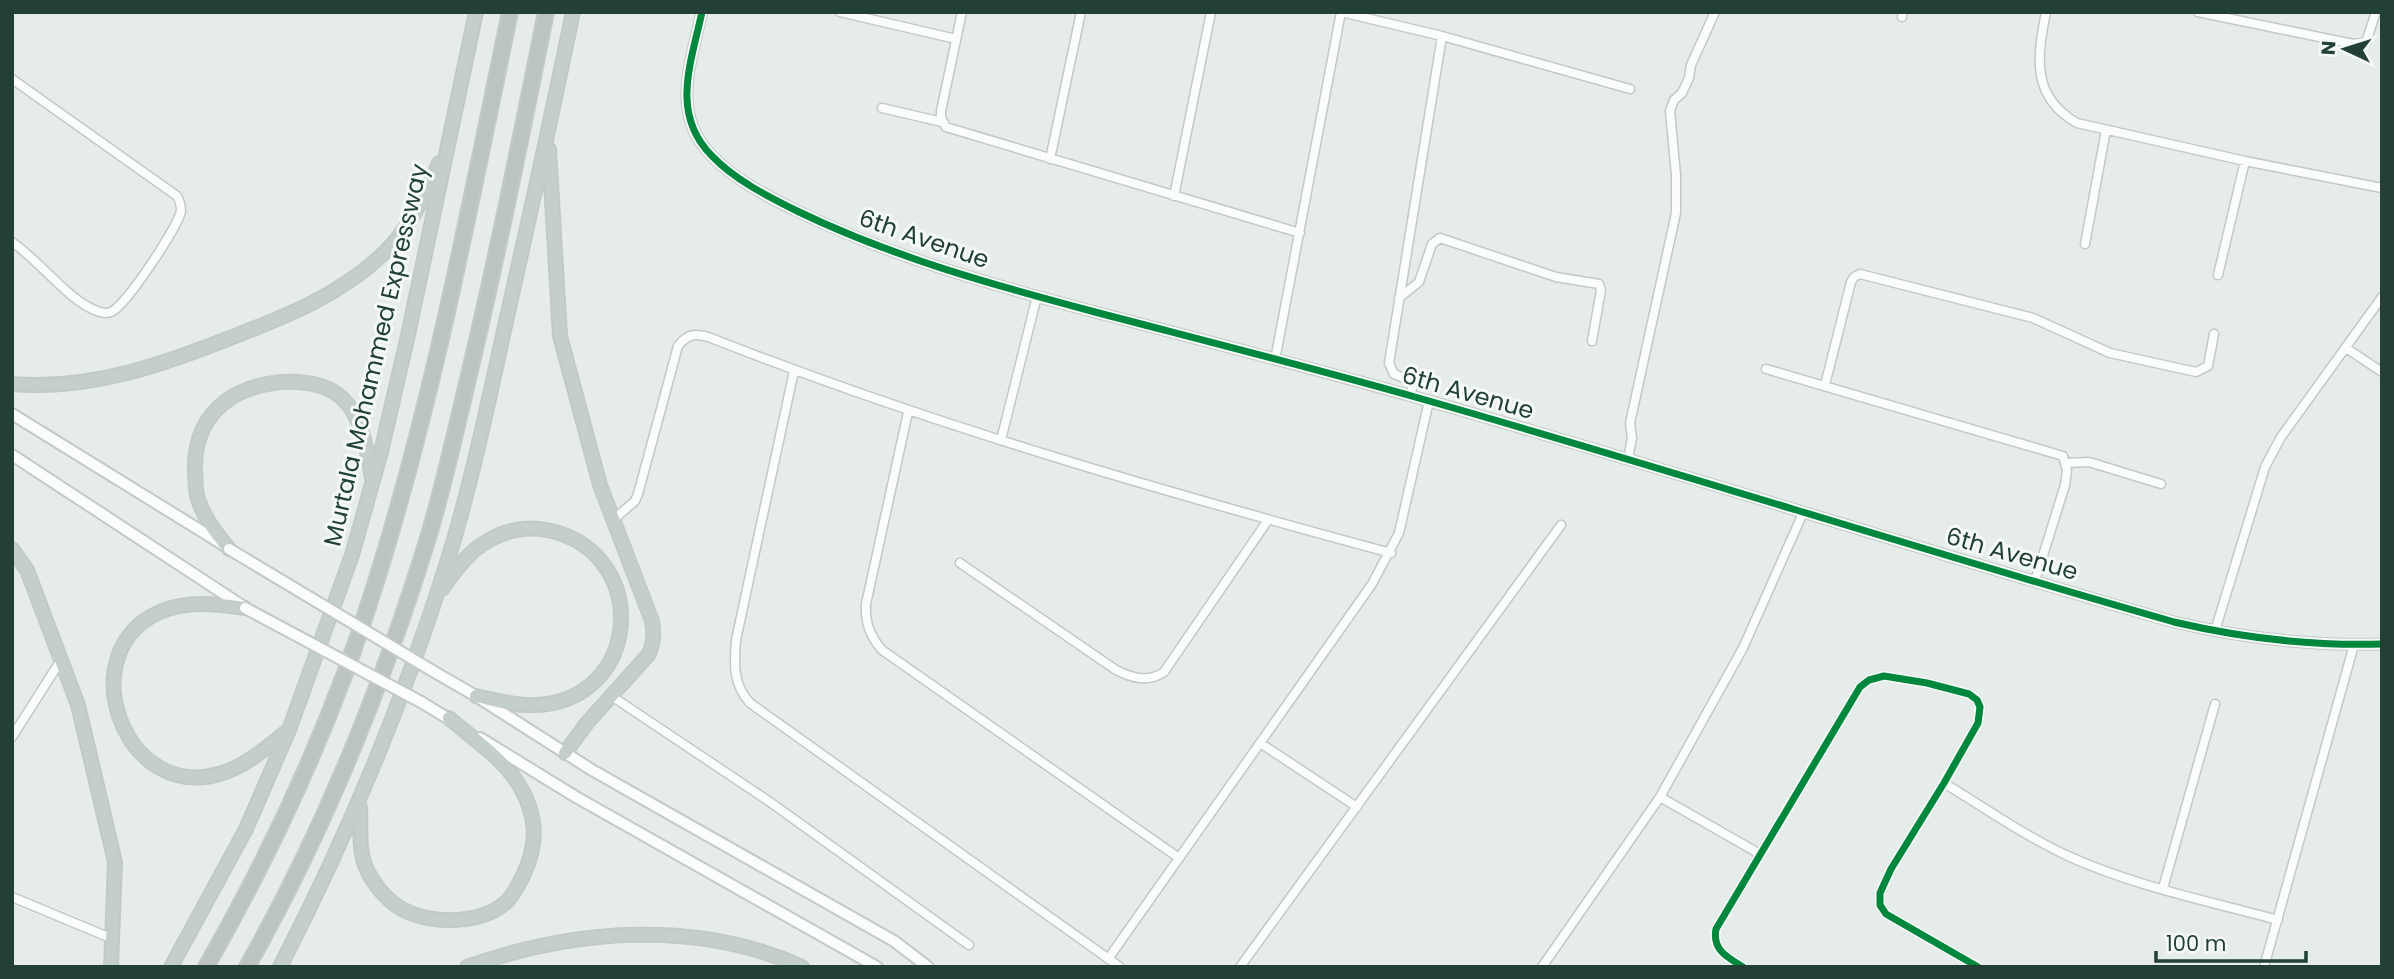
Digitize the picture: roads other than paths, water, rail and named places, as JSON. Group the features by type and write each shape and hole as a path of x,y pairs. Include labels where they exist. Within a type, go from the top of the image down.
{"highway":[{"name":"Murtala Mohammed Expressway","path":"171,967 246,829 289,730 352,555 408,335 475,12"},
{"path":"206,967 239,909 286,812 332,708 375,586 435,364 510,12"},
{"path":"247,967 303,860 349,755 393,644 431,526 480,330 547,12"},
{"path":"279,967 316,898 359,801 390,727 435,597 474,463 573,12"},
{"path":"548,131 560,336 600,485 652,621 654,633 649,653 610,695 565,753"},
{"path":"12,384 68,384 120,376 191,354 309,306 352,281 386,251 416,210 450,137"},
{"path":"229,549 200,505 195,460 202,426 222,402 246,390 271,383 299,381 320,386 341,398 357,419 366,444 372,482"},
{"path":"435,597 474,550 513,530 536,528 579,541 597,557 611,577 620,603 622,628 617,648 608,665 592,683 556,702 536,706 515,705 476,696"},
{"path":"12,549 27,570 78,705 115,862 110,967"},
{"path":"245,608 218,604 188,605 159,612 143,623 129,637 119,655 113,678 113,697 118,716 125,734 155,766 174,774 196,777 218,775 250,760 289,730"},
{"path":"359,801 361,848 367,869 383,894 406,912 428,919 457,920 485,915 506,903 519,885 530,861 535,842 531,812 519,784 499,761 449,718"},
{"path":"467,967 507,953 584,938 648,934 714,940 758,949 802,967"}],"main road":[{"path":"12,414 565,753 894,942 928,967"},
{"path":"12,455 245,608 421,702 576,797 877,967"}],"street":[{"name":"6th Avenue","path":"702,12 685,102 691,129 699,143 731,173 779,202 860,239 928,264 1037,296 1429,401 2174,622 2272,639 2354,645 2382,644"},
{"path":"840,12 957,39"},
{"path":"942,122 962,12"},
{"path":"1050,159 1081,12"},
{"path":"1174,196 1211,12"},
{"path":"1275,360 1341,12 1442,36 1630,89"},
{"path":"1628,459 1632,438 1630,423 1676,213 1676,175 1670,111 1689,78 1691,65 1715,12"},
{"path":"2046,12 2039,70 2052,103 2077,123 2245,161 2382,188"},
{"path":"2198,12 2353,44 2366,42 2376,12"},
{"path":"1410,396 1413,383 1394,374 1389,363 1442,36"},
{"path":"12,79 177,196 181,206 178,219 148,269 125,300 112,312 103,313 90,308 12,242"},
{"path":"882,108 942,122 950,130 1300,233"},
{"path":"2085,244 2106,130"},
{"path":"2218,275 2245,161"},
{"path":"1399,298 1419,282 1432,244 1440,238 1556,277 1599,284 1601,290 1592,341"},
{"path":"1825,385 1851,282 1860,274 2033,318 2110,353 2196,372 2208,366 2214,334"},
{"path":"1001,440 1037,296"},
{"path":"2215,631 2264,467 2281,437 2382,297"},
{"path":"613,520 635,501 638,495 678,346 692,334 908,412 1268,520 1391,553"},
{"path":"2346,348 2382,372"},
{"path":"1766,369 2063,456 2067,463 2064,485 2035,581"},
{"path":"794,371 736,640 735,673 739,689 750,703 1120,967"},
{"path":"1108,959 1372,584 1391,553 1401,526 1429,401"},
{"path":"908,412 866,604 865,616 873,639 882,650 1179,858"},
{"path":"2067,463 2089,462 2161,484"},
{"path":"1542,967 1660,797 1743,648 1803,513"},
{"path":"960,563 1116,670 1133,678 1149,678 1164,672 1268,520"},
{"path":"1240,967 1561,526"},
{"path":"2264,967 2354,645"},
{"path":"12,737 61,660"},
{"path":"1744,967 1716,946 1714,938 1720,921 1855,696 1869,680 1884,676 1969,694 1977,700 1980,707 1978,723 1891,869 1880,893 1880,905 1886,914 1978,967"},
{"path":"610,695 770,802 969,945"},
{"path":"2163,888 2215,704"},
{"path":"1260,743 1357,807"},
{"path":"1944,783 2038,841 2070,857 2112,873 2278,920"},
{"path":"1660,797 1760,854"},
{"path":"12,897 113,939"}]}
